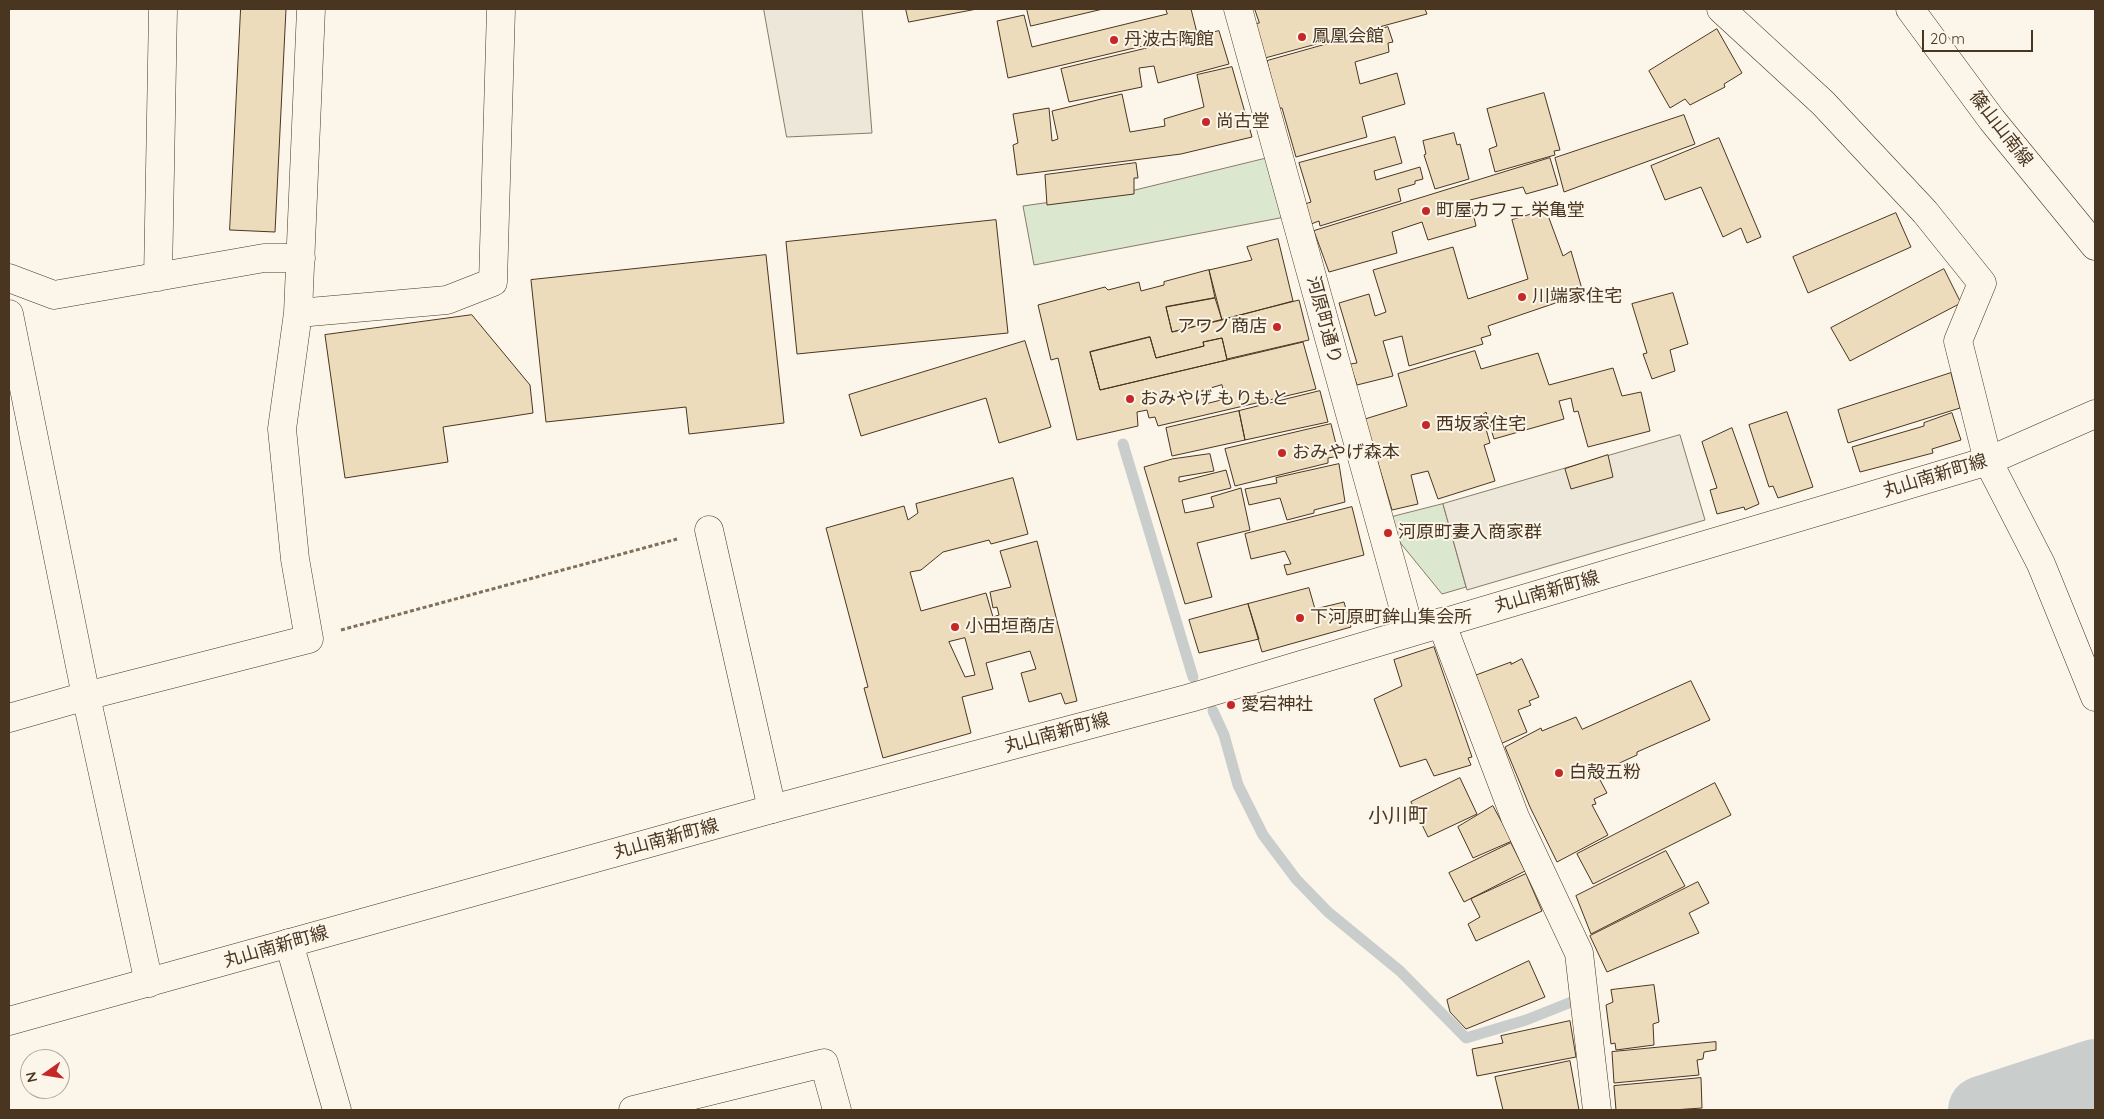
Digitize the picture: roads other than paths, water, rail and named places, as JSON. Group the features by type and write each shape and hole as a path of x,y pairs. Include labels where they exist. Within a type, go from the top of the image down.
{"street":[{"path":"158,276 163,9"},
{"path":"9,718 86,696 309,639 295,559 282,429 298,313 311,9"},
{"path":"298,313 447,300 493,282 501,9"},
{"name":"河原町通り","path":"1238,9 1410,631"},
{"path":"1722,9 1823,103 1925,212 1982,283 1958,341 1988,461 2041,564 2095,697"},
{"name":"篠山山南線","path":"1910,9 1992,120 2095,246"},
{"path":"9,278 54,295 264,258 301,258"},
{"path":"9,314 86,696 149,983"},
{"name":"丸山南新町線","path":"9,1021 772,809 1190,698 1410,631 1714,544 1988,461 2095,414"},
{"path":"709,530 772,809"},
{"path":"1441,622 1516,817 1579,953 1597,1110"},
{"path":"289,943 337,1110"},
{"path":"633,1110 824,1063 837,1110"}],"waterway":[{"path":"1123,444 1193,677"},
{"path":"1213,711 1224,735 1238,785 1263,835 1296,879 1328,912 1400,971 1466,1038 1526,1020 1584,997"},
{"path":"1982,1110 2095,1073"}],"place":[{"name":"鳳凰会館","path":"1302,37"},
{"name":"丹波古陶館","path":"1114,40"},
{"name":"尚古堂","path":"1206,122"},
{"name":"町屋カフェ 栄亀堂","path":"1426,211"},
{"name":"川端家住宅","path":"1522,297"},
{"name":"アワノ商店","path":"1277,327"},
{"name":"おみやげ もりもと","path":"1130,399"},
{"name":"西坂家住宅","path":"1426,425"},
{"name":"おみやげ森本","path":"1282,453"},
{"name":"河原町妻入商家群","path":"1388,533"},
{"name":"下河原町鉾山集会所","path":"1300,618"},
{"name":"小田垣商店","path":"955,627"},
{"name":"愛宕神社","path":"1231,705"},
{"name":"白殻五粉","path":"1559,773"}],"district":[{"name":"小川町","path":"1398,816"}]}
